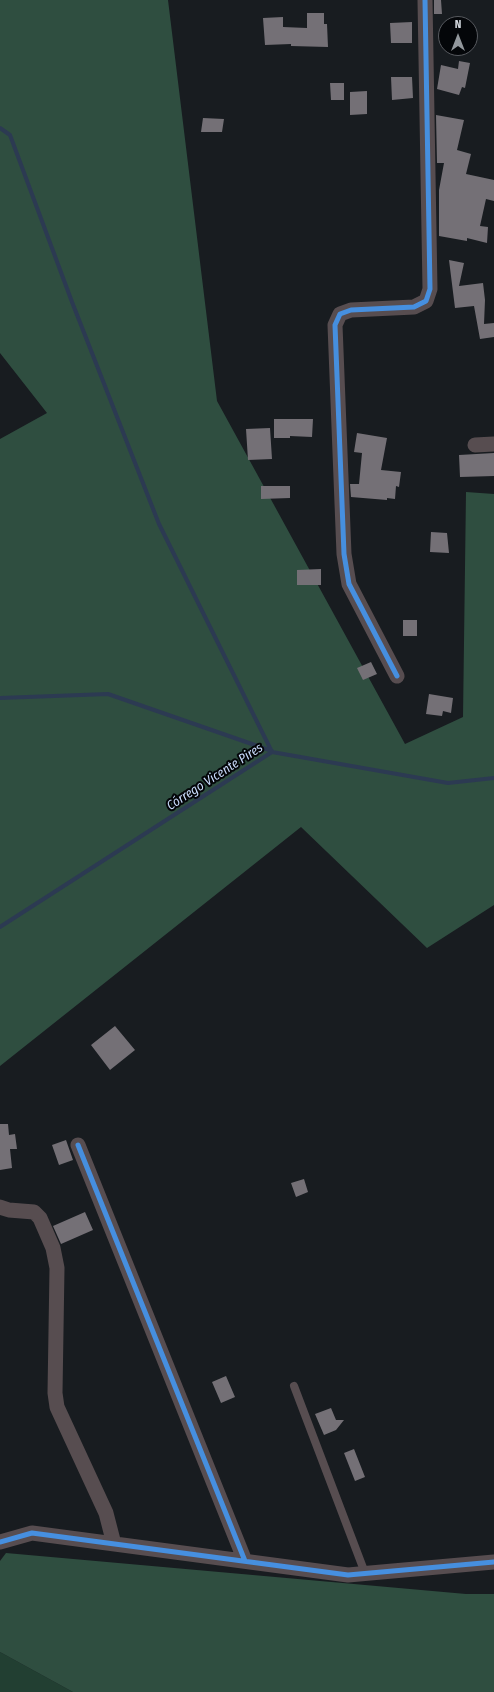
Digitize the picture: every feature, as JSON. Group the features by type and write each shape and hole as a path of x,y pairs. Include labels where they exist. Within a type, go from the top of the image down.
{"street":[{"path":"397,676 349,584 344,554 335,325 340,314 350,310 414,307 426,301 430,289 425,0"},
{"path":"475,445 494,444"},
{"path":"78,1145 245,1561"},
{"path":"0,1207 9,1210 34,1212 40,1218 53,1248 57,1268 55,1392 57,1407 106,1513 114,1544"},
{"path":"0,1542 32,1533 348,1575 494,1562"}],"lane":[{"path":"294,1386 365,1573"}],"green space":[{"path":"0,0 168,0 217,401 405,744 463,717 466,492 494,494 494,905 427,948 301,827 0,1066 0,439 47,413 0,353"},
{"path":"6,1553 466,1594 494,1594 494,1692 73,1692 0,1652 0,1561"},
{"path":"0,1652 73,1692 0,1692"}],"building":[{"path":"434,0 441,0 442,14 434,14"},
{"path":"307,13 324,13 324,24 327,24 328,47 291,46 291,44 265,45 263,18 283,17 283,27 307,28"},
{"path":"412,22 412,43 391,43 390,23"},
{"path":"459,61 470,63 465,88 462,87 459,95 437,89 441,65 458,69"},
{"path":"391,77 412,77 413,98 392,100"},
{"path":"330,83 344,83 344,100 331,100"},
{"path":"367,91 367,114 350,115 350,92"},
{"path":"436,115 464,120 457,150 471,154 466,174 494,180 494,201 486,199 480,226 488,227 487,243 467,238 467,241 439,236 439,190 444,163 437,163"},
{"path":"203,118 224,119 222,132 201,132"},
{"path":"449,260 464,263 459,286 483,283 485,300 484,324 494,323 494,337 480,339 474,306 455,308"},
{"path":"274,419 313,419 312,437 290,436 290,438 274,438"},
{"path":"270,428 272,459 248,460 246,429"},
{"path":"357,433 387,438 381,470 401,472 399,487 396,486 395,499 387,498 387,500 351,497 350,484 359,484 362,453 354,452"},
{"path":"494,453 494,476 460,477 459,455"},
{"path":"261,486 290,486 290,498 261,499"},
{"path":"431,532 447,533 449,553 430,552"},
{"path":"321,569 321,585 297,585 297,570"},
{"path":"403,620 417,620 417,636 403,636"},
{"path":"371,662 377,674 363,680 357,668"},
{"path":"429,694 453,698 451,713 443,711 442,716 426,714"},
{"path":"115,1026 135,1050 110,1070 91,1045"},
{"path":"0,1124 8,1124 9,1135 15,1134 17,1149 10,1149 12,1168 0,1170"},
{"path":"66,1140 73,1160 59,1165 52,1145"},
{"path":"304,1179 308,1192 296,1197 291,1183"},
{"path":"85,1212 93,1230 61,1244 53,1226"},
{"path":"226,1376 235,1397 221,1403 212,1382"},
{"path":"331,1408 336,1420 344,1420 336,1430 324,1435 315,1414"},
{"path":"354,1449 365,1477 355,1481 344,1453"}],"waterway":[{"path":"0,128 10,135 72,302 159,524 272,752"},
{"path":"0,698 108,694 272,751"},
{"name":"Córrego Vicente Pires","path":"0,927 272,752 448,783 494,778"}],"cycle path":[{"path":"397,676 349,584 344,554 335,325 340,314 351,310 414,307 426,301 430,289 425,0"},
{"path":"78,1145 245,1561"},
{"path":"0,1542 32,1533 348,1575 494,1562"}]}
